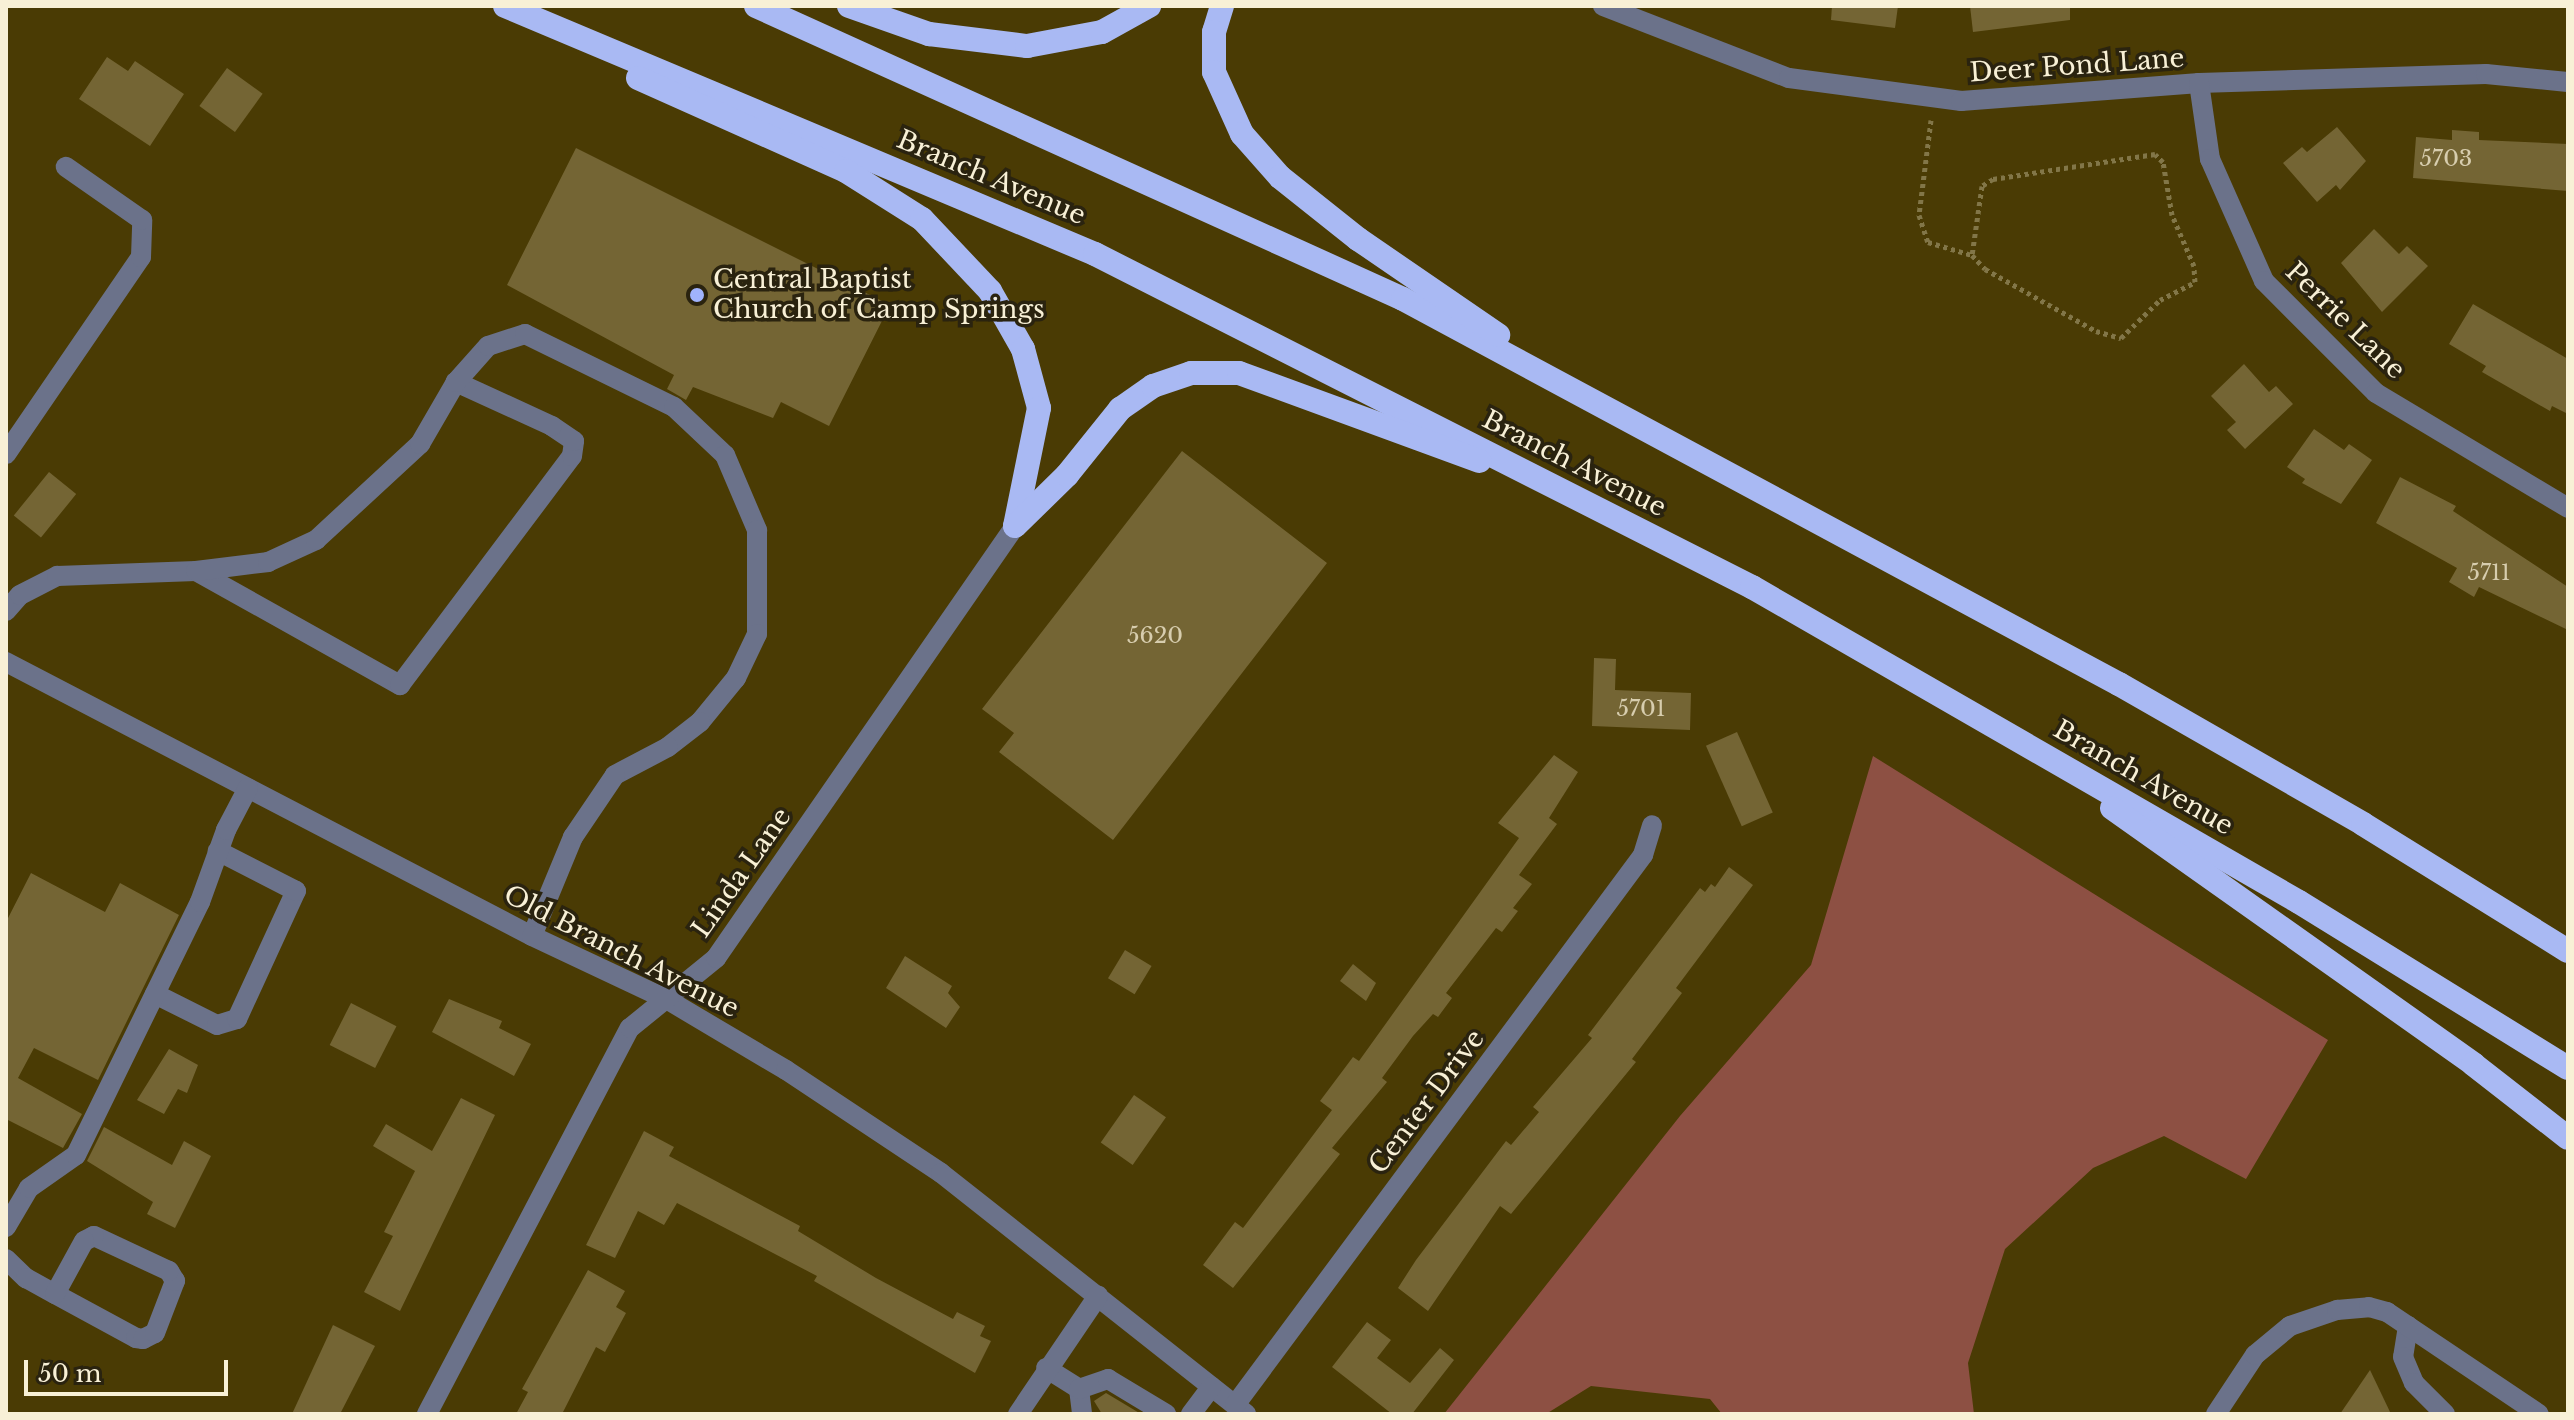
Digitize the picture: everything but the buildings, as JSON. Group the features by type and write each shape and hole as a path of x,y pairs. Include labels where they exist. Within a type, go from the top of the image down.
{"highway":[{"name":"Branch Avenue","path":"505,6 1095,254 1589,503 1969,708 2299,902 2568,1068"},
{"path":"756,6 1403,299 2119,684 2363,824 2568,951"},
{"path":"849,6 929,34 1027,46 1102,32 1149,6"},
{"path":"1222,6 1214,32 1214,72 1224,103 1242,134 1280,177 1358,239 1609,412"},
{"path":"554,26 588,55 846,171 922,219 990,291 1023,349 1039,408 1015,526"},
{"path":"1015,526 1067,475 1120,409 1153,386 1191,373 1239,373 1589,503"},
{"path":"1969,708 2461,1055 2568,1138"}],"street":[{"name":"Deer Pond Lane","path":"1603,6 1789,78 1961,101 2199,83 2486,74 2568,82"},
{"name":"Perrie Lane","path":"2199,83 2210,159 2264,281 2376,393 2568,508"},
{"path":"6,454 141,257 142,220 66,167"},
{"path":"6,611 20,595 57,576 196,571 268,562 316,540 420,444 456,382 488,346 525,334 674,407 725,455 757,530 757,634 736,678 700,722 668,747 615,775 573,837 532,936"},
{"path":"196,571 400,685 572,456 574,441 552,426 456,382"},
{"name":"Linda Lane","path":"427,1414 630,1028 716,958 1015,526"},
{"name":"Old Branch Avenue","path":"6,662 532,936 668,1000 885,1133 1098,1296 1240,1410"},
{"path":"6,1227 29,1188 76,1155 200,902 218,851 248,788"},
{"name":"Center Drive","path":"1240,1410 1643,855 1652,825"},
{"path":"155,994 217,1025 237,1019 296,891 218,851"},
{"path":"6,1259 55,1294 143,1339 155,1333 175,1281 169,1271 94,1236 84,1241 55,1294"},
{"path":"1018,1414 1046,1368 1098,1296"},
{"path":"2216,1414 2255,1355 2290,1326 2337,1310 2369,1307 2408,1326 2539,1414"},
{"path":"2408,1326 2403,1357 2414,1383 2445,1414"},
{"path":"1046,1368 1079,1389"},
{"path":"1079,1389 1108,1379 1166,1414"},
{"path":"1191,1414 1211,1387"},
{"path":"1079,1389 1082,1414"}],"path":[{"path":"1934,97 1919,215 1928,242 1972,255 1985,269 2096,331 2121,338 2160,300 2195,282 2194,266 2172,215 2163,162 2155,154 1993,179 1982,186 1972,255"}],"shaded area":[{"path":"1873,756 2328,1040 2246,1179 2164,1136 2093,1168 2005,1249 1968,1363 1974,1414 1722,1414 1710,1399 1591,1386 1546,1414 1444,1414 1680,1116 1811,965"}],"place":[{"name":"Central Baptist Church of Camp Springs","path":"697,295"}]}
